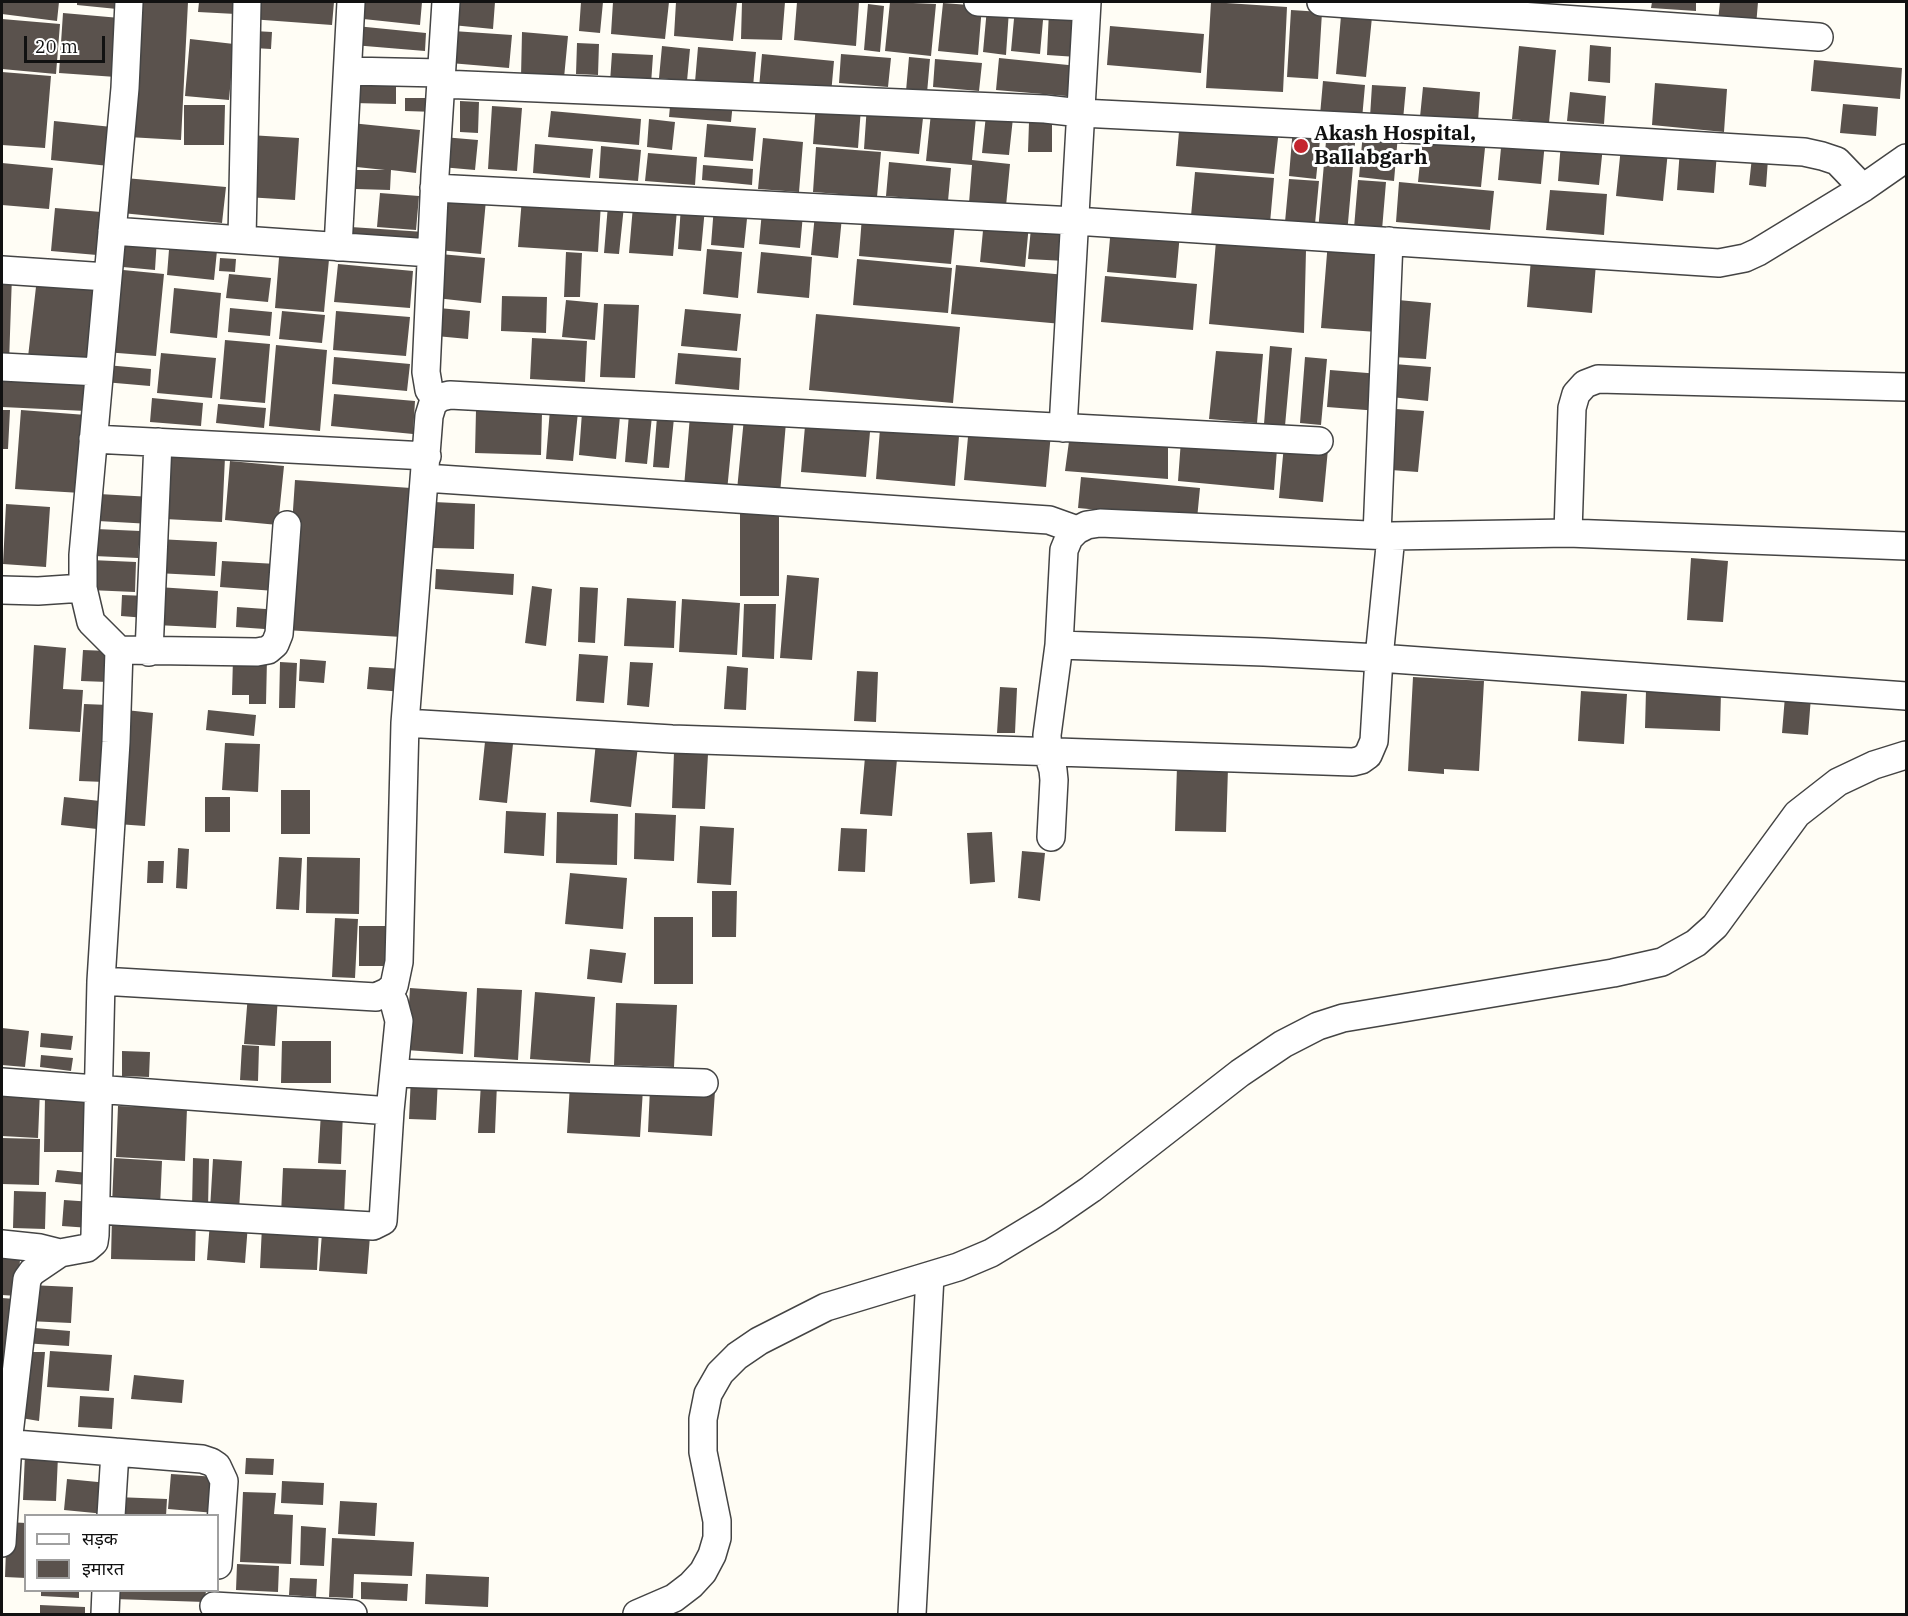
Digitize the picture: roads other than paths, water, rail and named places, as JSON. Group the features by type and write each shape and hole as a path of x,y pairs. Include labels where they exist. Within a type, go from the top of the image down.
{"street":[{"path":"129,2 124,88 83,555 83,588 91,622 120,650 149,652 257,652 268,650 275,644 279,634 287,525"},
{"path":"242,239 247,2"},
{"path":"338,247 351,2"},
{"path":"436,399 429,390 426,372 434,188 446,2"},
{"path":"978,2 1087,4 1063,428"},
{"path":"1321,2 1819,37"},
{"path":"348,71 441,78 1046,109 1081,113 1504,134 1804,152 1837,161 1863,188"},
{"path":"434,188 1075,221 1719,263 1734,261 1758,252 1863,188 1906,158"},
{"path":"112,231 431,254"},
{"path":"405,723 672,739 1048,753 1353,762 1361,760 1368,755 1374,741 1379,658 1384,536 1389,241"},
{"path":"2,270 107,277"},
{"path":"2,367 99,372"},
{"path":"1568,533 1572,408 1576,394 1585,384 1598,379 1906,387"},
{"path":"100,981 376,997 394,986 399,962 405,723 430,410 436,399 450,395 1319,441"},
{"path":"93,439 158,442 1049,520 1077,530"},
{"path":"149,652 158,442"},
{"path":"1051,837 1054,780 1047,735 1059,645 1064,550 1069,538 1077,530 1087,525 1100,523 1384,536 1568,533 1906,546"},
{"path":"2,590 38,591 83,588"},
{"path":"1059,645 1379,658 1906,696"},
{"path":"2,1543 5,1443 27,1279 32,1272 60,1253 87,1248 94,1242 97,1210 100,981 120,650"},
{"path":"637,1614 674,1598 691,1585 703,1572 712,1554 717,1538 717,1521 703,1452 703,1419 708,1394 720,1373 737,1356 759,1341 801,1318 848,1300 958,1268 992,1253 1049,1218 1126,1162 1240,1073 1283,1044 1318,1026 1343,1018 1613,973 1662,962 1696,944 1715,926 1797,814 1838,782 1874,765 1906,755"},
{"path":"97,1210 374,1226 382,1221 385,1212 390,1111 399,1021 394,1002 387,992"},
{"path":"395,1073 704,1083"},
{"path":"2,1082 390,1111"},
{"path":"2,1244 40,1248 60,1253"},
{"path":"912,1614 930,1276"},
{"path":"5,1443 202,1459 217,1466 224,1481 219,1552"},
{"path":"111,1514 115,1452"},
{"path":"105,1614 106,1592"},
{"path":"215,1604 353,1614"}],"place":[{"name":"Akash Hospital, Ballabgarh","path":"1301,146"}]}
